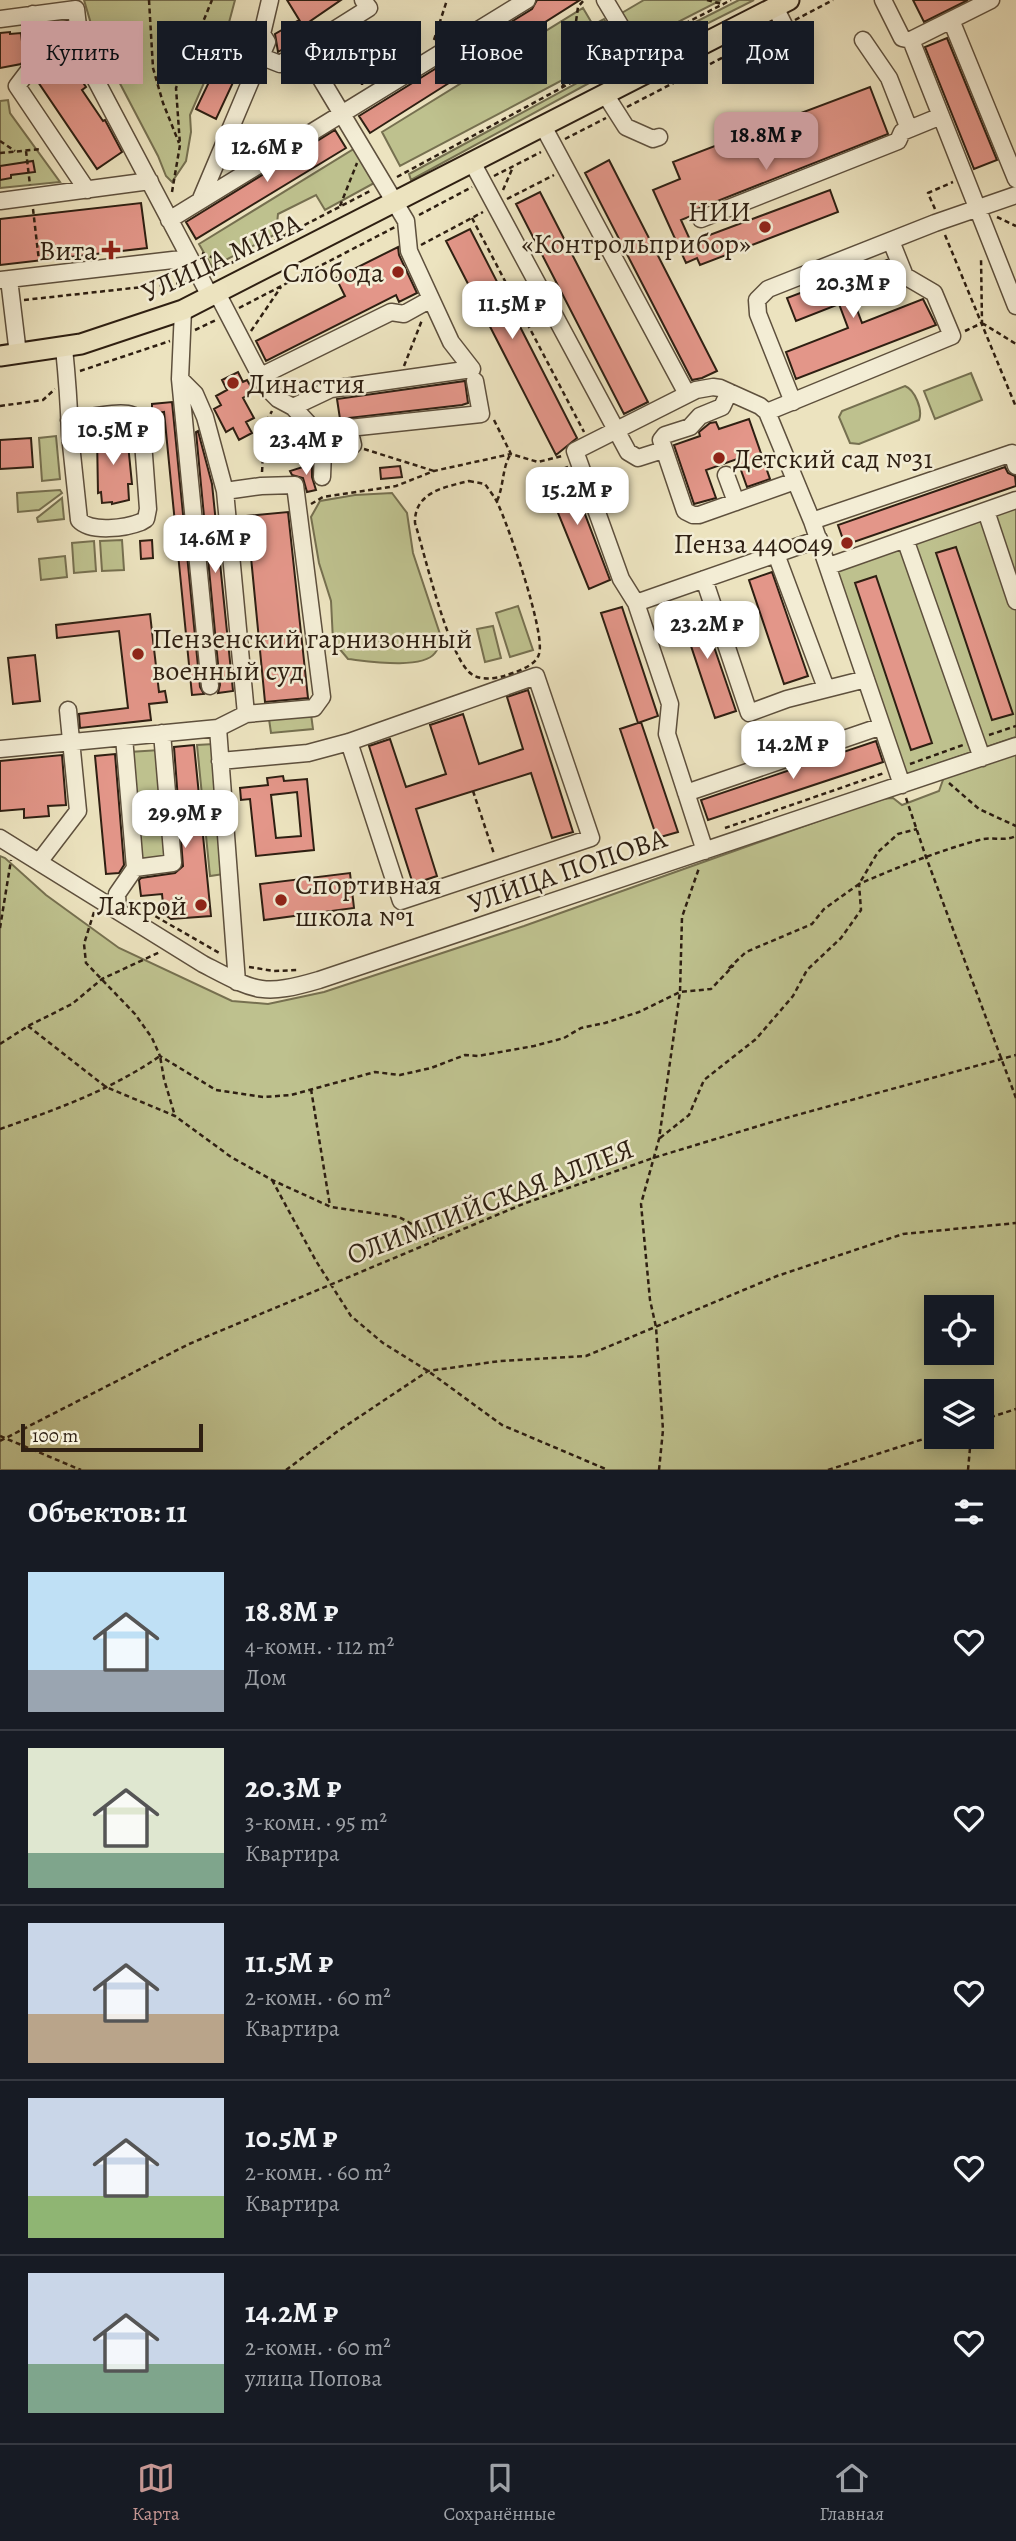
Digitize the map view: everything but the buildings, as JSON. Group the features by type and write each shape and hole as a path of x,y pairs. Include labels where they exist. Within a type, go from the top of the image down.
{"main road":[{"name":"УЛИЦА МИРА","path":"708,42 782,4"},
{"name":"УЛИЦА МИРА","path":"9,355 64,348 103,338 183,310 209,289 396,201 625,84"}],"street":[{"path":"265,21 270,0"},
{"path":"169,220 527,0"},
{"path":"883,0 902,38 911,40 991,0"},
{"path":"342,21 366,4"},
{"path":"609,6 618,21"},
{"path":"0,19 76,9 77,21"},
{"path":"33,14 34,21"},
{"path":"951,20 1016,179"},
{"path":"863,40 890,78 909,129"},
{"path":"911,40 1016,306"},
{"path":"0,89 17,86 21,81"},
{"path":"98,84 186,252 228,314 266,387 293,407 319,435 323,452 322,477"},
{"path":"200,201 250,84"},
{"path":"293,407 331,389 472,369 451,342 409,251 406,221 396,201 324,84"},
{"path":"17,86 87,190"},
{"path":"605,94 626,127 653,139 659,137"},
{"path":"701,219 898,141 902,132 941,116"},
{"path":"543,126 687,394"},
{"path":"472,162 624,446 633,456 645,457 663,450"},
{"path":"0,201 150,181"},
{"path":"793,401 758,314 757,300 768,289 1016,195"},
{"path":"767,412 952,336 934,293 908,279 891,241"},
{"path":"9,355 12,301 5,279 186,252"},
{"path":"1000,265 1016,259"},
{"path":"261,376 391,312 404,314 431,299"},
{"path":"183,310 180,379 210,686"},
{"path":"64,348 69,421 79,520 92,527 141,522 146,519 148,509 142,428 137,419 128,414 69,421"},
{"path":"180,379 195,394 205,417 225,491 246,714"},
{"path":"319,435 349,428 481,414 475,381"},
{"path":"705,851 667,734 670,704 636,603 621,579 575,451 687,394 713,387 760,406 767,412 819,539 902,785"},
{"path":"729,392 724,405 718,410 700,416 690,427 665,435 661,440 683,507 689,514 699,515 795,481"},
{"path":"323,452 353,445 349,428"},
{"path":"812,521 1012,453 1016,466"},
{"path":"726,475 736,502"},
{"path":"0,748 218,728 246,714 314,708 322,696 295,485 225,491"},
{"path":"828,566 1016,500"},
{"path":"986,511 1016,601"},
{"path":"636,603 819,539"},
{"path":"905,539 982,758"},
{"path":"776,554 826,688"},
{"path":"704,579 749,713 866,678"},
{"path":"220,761 308,752 349,741 536,676 591,838 401,901 349,741"},
{"path":"39,862 78,811 68,709"},
{"path":"686,793 882,726"},
{"path":"218,728 237,982"},
{"path":"135,868 173,863 162,733"},
{"path":"118,912 117,894 135,868 124,737"},
{"name":"УЛИЦА ПОПОВА","path":"7,842 237,982 270,991 294,987 1016,746"}],"path":[{"path":"149,0 153,68 163,103 180,145"},
{"path":"169,220 173,176 180,145 176,88 212,0"},
{"path":"424,65 447,0"},
{"path":"576,21 578,7 584,0"},
{"path":"708,0 722,4"},
{"path":"689,21 731,0"},
{"path":"792,21 832,0"},
{"path":"361,102 366,4"},
{"path":"0,406 43,400 67,378 86,368 183,336 722,57"},
{"path":"562,88 564,84"},
{"path":"12,301 190,282 209,289 229,265 569,84"},
{"path":"0,141 16,152"},
{"path":"0,153 58,147"},
{"path":"340,207 363,147"},
{"path":"26,151 40,275"},
{"path":"495,206 514,165"},
{"path":"965,177 928,193 1016,407"},
{"path":"472,218 590,443"},
{"path":"186,252 229,265"},
{"path":"981,256 982,323"},
{"path":"243,342 281,286"},
{"path":"399,379 431,299"},
{"path":"952,336 982,323"},
{"path":"982,323 1016,344"},
{"path":"261,486 265,424 278,398"},
{"path":"491,412 511,454"},
{"path":"353,445 435,471"},
{"path":"299,516 312,503 323,498 396,486 435,471 511,454 538,463 575,451"},
{"path":"496,501 485,484 469,481 426,495 417,506 415,514 449,635 461,660 470,673 478,678 505,676 534,663 541,643 521,569 496,501 503,487 505,464 511,454"},
{"path":"937,773 979,809 1016,826"},
{"path":"902,785 926,858 1016,1098"},
{"path":"473,791 506,888"},
{"path":"659,1139 689,1115 704,1080 756,1039 793,996 807,970 841,938 861,911 859,884 878,852 898,834 916,829"},
{"path":"160,1056 216,1090 263,1097 291,1095 375,1072 400,1075 431,1068 465,1055 478,1056 534,1046 564,1038 581,1028 639,1012 680,992 711,989 746,952 812,924 824,909 859,884 938,851 987,838 1008,840 1016,836"},
{"path":"0,928 7,842"},
{"path":"659,1470 663,1430 656,1327 650,1300 641,1204 659,1139 680,992 682,917 705,851"},
{"path":"98,899 84,944 86,963 135,1014 152,1038 160,1056 175,1116"},
{"path":"0,1044 28,1026 72,1004 102,979 174,945"},
{"path":"28,1026 106,1087 175,1116 231,1157 272,1180 331,1207 400,1217 439,1240"},
{"name":"ОЛИМПИЙСКАЯ АЛЛЕЯ","path":"0,1438 189,1344 523,1204 653,1158 775,1121 1016,1055"},
{"path":"0,1129 61,1108 140,1070 160,1056"},
{"path":"311,1088 331,1207"},
{"path":"272,1180 330,1285 351,1316 383,1343 428,1371 502,1425 608,1470"},
{"path":"286,1470 338,1431 428,1371 500,1361 586,1356 777,1276 903,1234 1016,1223"},
{"path":"994,1416 1016,1409"},
{"path":"5,1437 81,1470"},
{"path":"828,1470 924,1439"},
{"path":"968,1470 970,1449"}],"green space":[{"path":"84,0 235,0 229,21 157,21 157,84 203,84 190,115 191,132 186,161 172,182 166,176 120,84 143,84 143,21 90,21"},
{"path":"644,0 721,0 680,21 624,21 620,14"},
{"path":"739,0 754,0 708,23 708,21 697,21"},
{"path":"583,8 591,21 562,21"},
{"path":"561,22 561,81 400,166 382,132 460,84 547,84 547,30"},
{"path":"575,84 587,84 411,180 409,174"},
{"path":"8,100 10,113 60,182 0,188 0,101"},
{"path":"357,147 376,182 325,210 316,195 278,214 276,234 212,267 199,244"},
{"path":"971,373 982,400 935,419 924,391"},
{"path":"905,386 917,401 919,420 859,444 850,443 839,417 842,411"},
{"path":"56,436 60,479 42,481 39,438"},
{"path":"60,490 62,493 39,510 18,512 17,493"},
{"path":"392,493 407,513 413,553 441,637 440,641 435,653 419,661 394,663 348,659 333,641 331,601 319,563 311,517 320,501"},
{"path":"62,498 64,519 38,522 37,518"},
{"path":"1016,506 1016,737 905,775 835,569"},
{"path":"122,540 124,570 102,571 100,541"},
{"path":"94,541 96,571 74,573 72,543"},
{"path":"65,556 67,577 41,580 39,559"},
{"path":"518,606 533,650 510,657 496,613"},
{"path":"493,626 501,658 485,662 477,629"},
{"path":"311,714 313,729 271,733 269,719"},
{"path":"214,744 224,874 210,876 197,745"},
{"path":"160,750 169,860 139,863 129,752"},
{"path":"1016,753 1016,1470 0,1470 0,856 46,895 119,948 232,1001 268,1004 324,992 524,926 880,799 893,798 902,805 939,791 944,777"}],"place":[{"name":"НИИ «Контрольприбор»","path":"765,227"},
{"name":"Вита","path":"111,250"},
{"name":"Слобода","path":"398,272"},
{"name":"Династия","path":"233,383"},
{"name":"Детский сад №31","path":"719,458"},
{"name":"Пенза 440049","path":"847,543"},
{"name":"Пензенский гарнизонный военный суд","path":"138,654"},
{"name":"Спортивная школа №1","path":"281,900"},
{"name":"Лакрой","path":"201,905"}]}
